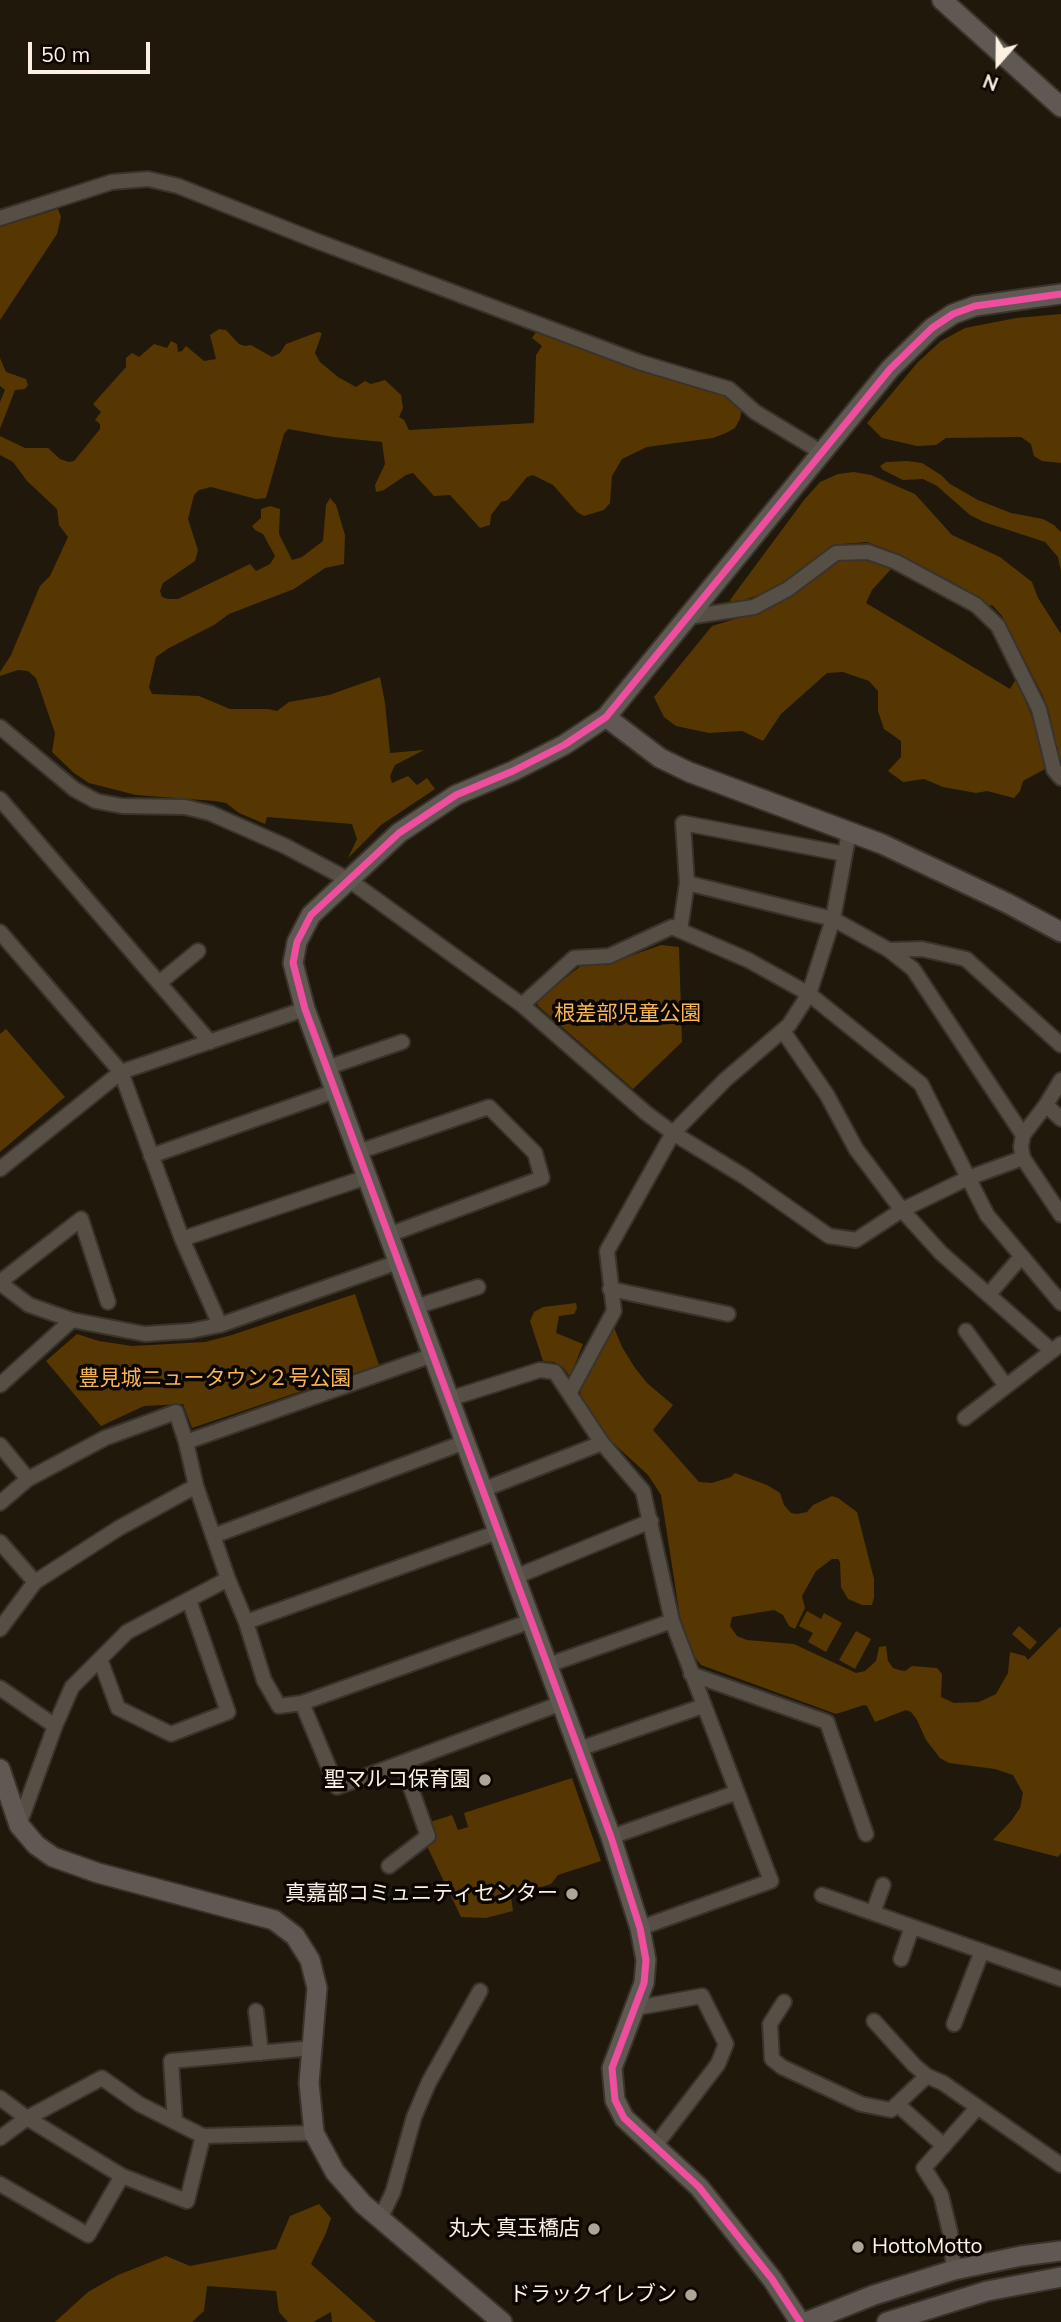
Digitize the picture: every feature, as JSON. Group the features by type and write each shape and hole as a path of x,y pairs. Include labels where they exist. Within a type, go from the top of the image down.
{"street":[{"path":"942,0 1061,106"},
{"path":"0,218 112,182 148,179 178,186 639,362 729,389 755,411 821,452"},
{"path":"800,2322 772,2278 699,2187 624,2118 615,2100 612,2068 644,1983 646,1960 640,1928 579,1749 326,1068 305,1009 293,963 297,942 311,915 399,833 456,795 513,771 564,745 606,717 890,369 932,328 953,314 975,306 1061,294"},
{"path":"688,617 754,607 788,589 835,553 868,552 895,562 976,605 998,626 1039,709 1054,770 1061,778"},
{"path":"606,717 660,758 689,772 882,844 995,897 1061,932"},
{"path":"0,727 74,789 96,801 122,806 185,807 210,813 285,846 349,880 522,1005 625,1096 673,1133 746,1177 829,1236 856,1240 902,1210 968,1178 1023,1158"},
{"path":"0,799 210,1042"},
{"path":"680,930 687,883 683,823 845,854"},
{"path":"570,1392 614,1311 607,1251 673,1133 725,1080 789,1025 809,994 833,919 849,832"},
{"path":"687,883 833,919 889,950 913,969 1023,1135"},
{"path":"522,1005 574,958 608,956 672,927 748,960 809,994 921,1084 987,1215 1061,1303"},
{"path":"0,932 121,1072 181,1239 220,1325"},
{"path":"889,950 922,949 966,959 1061,1045"},
{"path":"159,983 198,951"},
{"path":"0,1169 121,1072 305,1009"},
{"path":"783,1031 827,1096 856,1149 902,1210 941,1253 1056,1347 965,1418"},
{"path":"326,1068 402,1042"},
{"path":"1061,1080 1023,1135 1021,1147 1023,1158 1061,1215"},
{"path":"151,1156 335,1091"},
{"path":"1046,1105 1061,1119"},
{"path":"358,1153 489,1107 535,1153 542,1178 388,1235"},
{"path":"181,1239 367,1177"},
{"path":"108,1302 81,1219 0,1282 29,1305 72,1320 145,1334 190,1331 220,1325 398,1262"},
{"path":"989,1294 1021,1257"},
{"path":"415,1307 478,1287"},
{"path":"610,1289 728,1314"},
{"path":"0,1385 72,1320"},
{"path":"966,1331 1006,1386"},
{"path":"186,1442 433,1355"},
{"path":"449,1399 540,1370 555,1372 602,1443 643,1491 672,1621 735,1793 771,1881 640,1928"},
{"path":"0,1503 28,1479 105,1438 176,1412 196,1486 228,1579 246,1622 264,1680 279,1706 302,1703 531,1621"},
{"path":"213,1536 465,1442"},
{"path":"482,1490 602,1443"},
{"path":"0,1446 28,1479"},
{"path":"0,1629 35,1582 119,1528 196,1486"},
{"path":"515,1577 651,1521"},
{"path":"246,1622 498,1532"},
{"path":"0,1542 35,1582"},
{"path":"19,1825 72,1687 127,1632 228,1579"},
{"path":"100,1660 118,1708 172,1734 228,1712 189,1600"},
{"path":"548,1665 672,1621"},
{"path":"691,1674 827,1722 866,1834"},
{"path":"0,1688 55,1726"},
{"path":"302,1703 337,1787 562,1703"},
{"path":"579,1749 703,1706"},
{"path":"388,1866 428,1836 402,1763"},
{"path":"0,1769 19,1825 36,1845 53,1857 98,1873 274,1920 295,1936 310,1960 317,1988 309,2083 314,2133 335,2172 363,2204 502,2322"},
{"path":"611,1837 735,1793"},
{"path":"873,1913 883,1885"},
{"path":"822,1895 1061,1979"},
{"path":"901,1959 912,1927"},
{"path":"954,2024 982,1951"},
{"path":"380,2219 393,2192 414,2117 429,2082 480,1991"},
{"path":"635,2008 702,1997 726,2044 718,2063 655,2146"},
{"path":"785,2002 770,2024 772,2059 814,2084 861,2104 891,2110 927,2076"},
{"path":"256,2011 261,2053"},
{"path":"874,2021 927,2076 943,2083 1061,2165"},
{"path":"175,2122 172,2061 312,2048"},
{"path":"0,2138 27,2118 102,2078 139,2104 203,2136 314,2133"},
{"path":"0,2098 27,2118 122,2176 187,2201 203,2136"},
{"path":"897,2105 944,2146"},
{"path":"954,2270 950,2232 941,2195 924,2168 977,2108"},
{"path":"0,2184 88,2235 122,2176"},
{"path":"806,2322 874,2295 954,2270 1061,2251"},
{"path":"887,2322 987,2291 1061,2277"}],"green space":[{"path":"58,209 61,217 57,234 0,320 0,227"},
{"path":"1061,314 1061,463 1042,461 1034,456 1031,444 1021,437 946,438 936,445 917,446 882,438 867,423 918,362 941,341 965,328 1016,318"},
{"path":"219,329 226,330 239,344 251,345 272,357 280,353 286,344 318,332 322,333 315,353 320,362 356,387 365,381 371,384 385,380 401,395 403,408 399,417 404,420 409,430 534,423 536,355 542,346 532,338 538,329 723,393 742,408 735,428 726,433 713,438 647,447 622,459 612,476 610,503 604,510 584,516 577,512 553,485 533,475 527,477 508,500 501,502 491,515 490,525 480,528 450,495 434,496 413,473 376,492 375,485 385,464 382,442 288,429 284,434 266,498 256,499 211,487 199,490 194,495 188,519 198,550 195,561 163,583 160,591 162,597 168,599 178,599 250,564 256,571 270,564 275,556 263,534 252,526 261,518 261,509 270,506 280,509 279,534 292,560 302,557 323,541 326,505 330,498 336,505 345,535 344,564 325,568 294,589 229,614 214,625 169,648 156,657 149,687 152,694 199,696 230,709 277,711 289,702 329,695 380,677 390,753 424,750 395,765 390,776 392,783 408,776 417,785 427,778 435,789 381,825 348,858 357,839 352,824 267,817 265,824 239,813 226,803 136,795 89,783 52,752 55,733 36,678 28,671 18,670 0,676 40,586 50,576 68,537 59,525 57,509 27,481 13,462 0,455 0,436 25,448 48,448 60,459 74,461 100,429 100,424 95,420 101,412 93,404 126,367 126,358 132,353 139,357 154,344 167,348 171,341 177,344 178,352 186,346 204,361 216,359 210,335"},
{"path":"0,358 6,372 26,379 28,385 25,389 15,390 0,429 0,402 5,390 0,386"},
{"path":"886,462 922,463 978,500 1011,513 1043,519 1054,525 1061,532 1061,571 1058,557 1045,542 984,522 970,515 937,486 923,479 903,480 880,466"},
{"path":"854,472 871,475 915,494 952,535 1000,557 1032,582 1038,598 1061,634 1061,768 1043,696 1002,616 992,605 988,606 950,581 891,551 867,542 832,545 790,582 838,561 878,562 892,568 872,590 866,603 1010,689 1016,679 1033,719 1045,769 1023,781 1014,798 987,791 976,793 943,787 924,779 903,782 888,771 901,757 901,741 884,729 878,711 878,691 869,681 843,672 827,673 781,714 763,741 742,731 709,733 676,726 664,717 654,697 712,626 748,615 761,594 733,604 730,600 820,482 838,474"},
{"name":"根差部児童公園","path":"661,945 679,947 682,1042 633,1089 538,1006 536,1001 582,965 616,961"},
{"path":"6,1029 65,1097 0,1152 0,1034"},
{"name":"豊見城ニュータウン２号公園","path":"355,1294 379,1365 192,1428 183,1404 144,1406 101,1426 46,1361 77,1334 99,1341 132,1346 205,1342"},
{"path":"576,1303 574,1314 559,1316 556,1333 583,1344 570,1377 563,1367 554,1362 543,1361 530,1321 534,1312 543,1307"},
{"path":"613,1325 635,1368 647,1383 673,1405 653,1430 699,1482 712,1483 735,1473 780,1493 784,1505 791,1513 807,1512 813,1505 832,1496 857,1512 874,1579 872,1605 862,1605 848,1599 841,1587 840,1562 838,1559 832,1559 816,1571 802,1596 805,1608 795,1629 789,1626 783,1615 774,1610 732,1617 730,1626 737,1636 747,1640 794,1644 856,1673 865,1671 876,1661 879,1647 886,1646 888,1661 893,1668 905,1671 912,1666 937,1668 942,1674 941,1697 954,1703 979,1702 996,1694 1008,1673 1010,1652 1025,1656 1028,1660 1061,1628 1061,1853 1058,1857 993,1840 1020,1808 1023,1793 1013,1775 995,1769 949,1763 940,1758 926,1740 911,1712 906,1710 875,1722 864,1705 836,1714 701,1665 694,1656 680,1617 661,1495 648,1475 610,1440 582,1402 580,1391"},
{"path":"807,1611 821,1619 824,1613 842,1623 826,1652 808,1642 813,1633 799,1626"},
{"path":"1019,1626 1037,1642 1030,1650 1012,1634"},
{"path":"856,1631 871,1639 855,1669 839,1660"},
{"path":"572,1778 601,1861 558,1875 551,1884 511,1896 513,1911 486,1918 461,1917 426,1844 427,1823 452,1815 458,1830 468,1827 464,1813"},
{"path":"319,2204 331,2218 311,2264 376,2322 332,2322 331,2312 313,2322 288,2322 279,2312 276,2291 207,2286 204,2311 192,2322 55,2322 88,2292 118,2275 166,2256 190,2266 276,2249 290,2216"}],"cycle path":[{"path":"800,2322 772,2279 699,2187 624,2118 615,2100 612,2068 644,1983 646,1960 640,1928 611,1837 305,1009 293,963 297,942 311,915 399,833 456,795 513,771 564,745 606,717 890,369 932,328 953,314 975,306 1061,294"}],"place":[{"name":"聖マルコ保育園","path":"485,1780"},
{"name":"真嘉部コミュニティセンター","path":"572,1894"},
{"name":"丸大 真玉橋店","path":"594,2229"},
{"name":"HottoMotto","path":"858,2247"},
{"name":"ドラックイレブン","path":"691,2295"}]}
